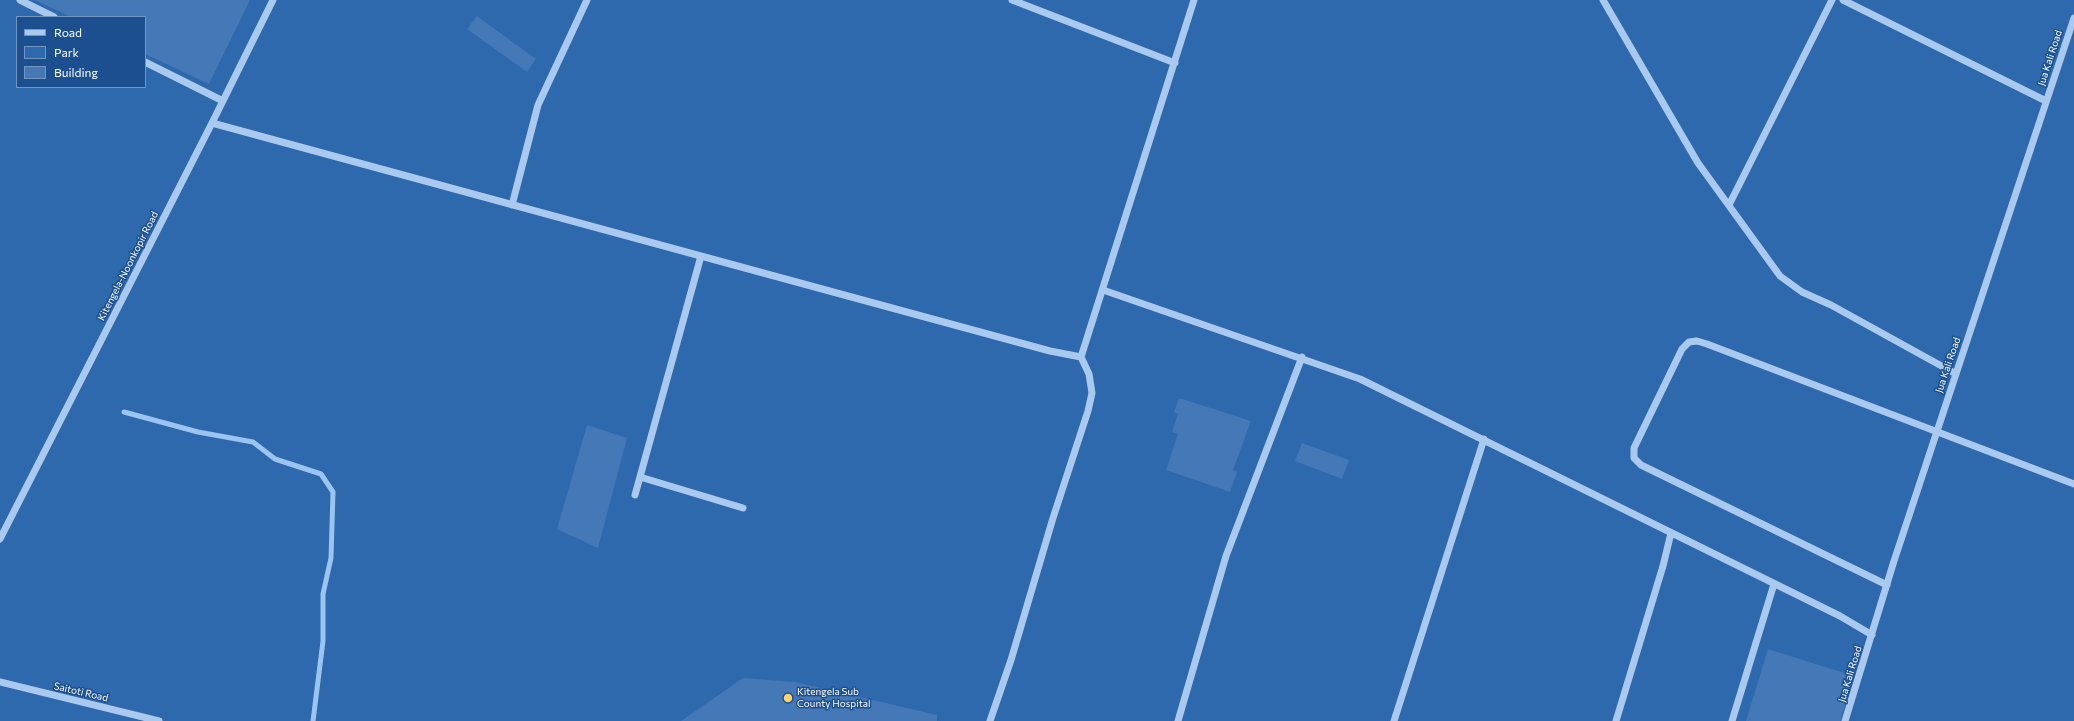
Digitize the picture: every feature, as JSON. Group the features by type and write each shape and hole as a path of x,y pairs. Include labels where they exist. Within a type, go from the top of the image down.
{"street":[{"path":"20,0 52,16"},
{"name":"Kitengela-Noonkopir Road","path":"0,539 212,123 272,0"},
{"path":"512,205 538,105 587,0"},
{"path":"1012,0 1175,63"},
{"path":"990,721 1011,660 1053,518 1088,412 1092,393 1089,374 1081,357 1194,0"},
{"path":"1603,0 1698,163 1780,276 1802,292 1830,305 1956,374"},
{"path":"1729,205 1832,0"},
{"path":"1843,0 2046,100"},
{"name":"Jua Kali Road","path":"1845,721 1936,432 2074,18"},
{"path":"146,62 223,101"},
{"path":"212,123 1050,351 1081,357"},
{"path":"635,495 701,256"},
{"path":"1103,290 1360,379 1840,616 1872,635"},
{"path":"1887,585 1641,465 1634,458 1634,448 1682,349 1689,342 1697,341 1715,346 2074,484"},
{"path":"1178,721 1226,556 1302,358"},
{"path":"1394,721 1484,439"},
{"path":"640,477 743,508"},
{"path":"1616,721 1663,566 1671,533"},
{"path":"1732,721 1774,584"},
{"name":"Saitoti Road","path":"0,682 158,721"}],"green space":[{"path":"0,0 2074,0 2074,721 0,721"}],"building":[{"path":"35,0 250,0 209,84 146,54 146,16 69,16"},
{"path":"477,16 536,59 527,72 467,29"},
{"path":"1179,398 1251,421 1233,470 1237,472 1230,492 1166,470 1178,434 1172,432 1178,414 1174,412"},
{"path":"587,425 627,438 598,548 557,529"},
{"path":"1302,443 1349,460 1342,479 1295,461"},
{"path":"1768,649 1854,676 1840,721 1746,721"},
{"name":"Kitengela Sub County Hospital","path":"743,678 795,682 937,715 937,721 681,721"}],"waterway":[{"path":"124,412 198,432 253,442 275,459 321,474 333,492 331,558 323,594 323,641 313,721"}],"place":[{"name":"Kitengela Sub County Hospital","path":"788,698"}]}
